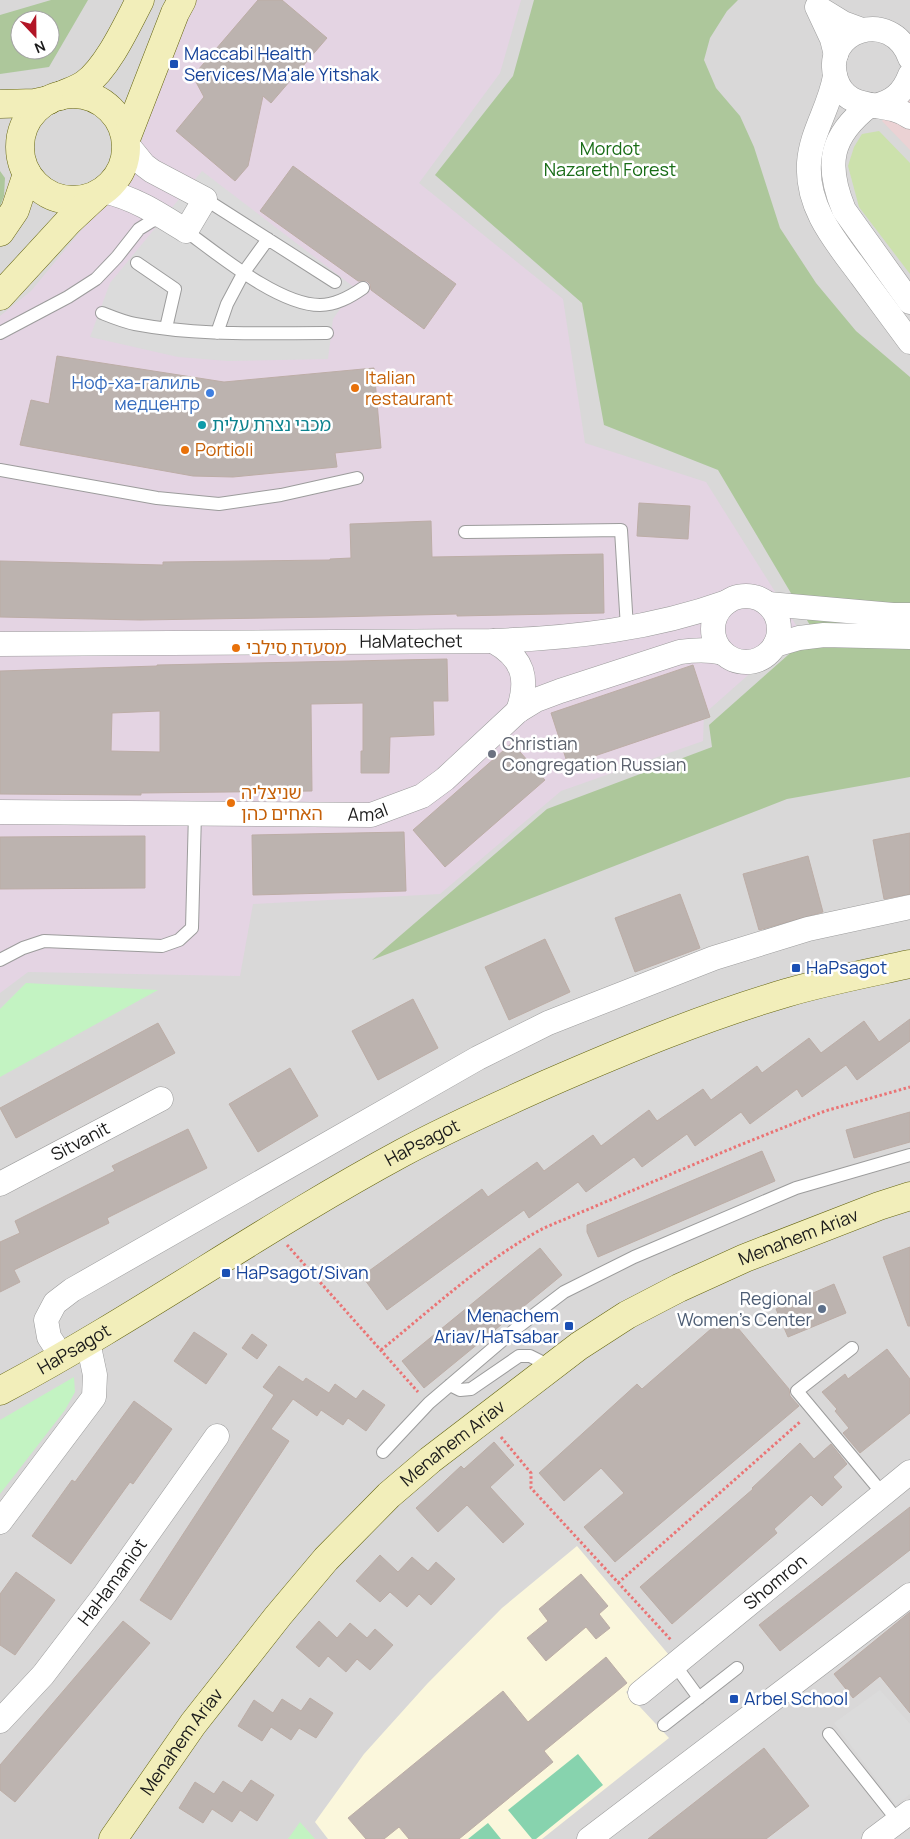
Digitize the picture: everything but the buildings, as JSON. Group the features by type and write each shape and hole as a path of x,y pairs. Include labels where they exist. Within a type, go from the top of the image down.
{"street":[{"path":"0,232 15,210 24,167 20,141 24,126 36,109 84,84 102,65 122,36 140,0"},
{"path":"126,142 175,13 182,0"},
{"path":"862,30 843,23 818,7 832,39 842,90 851,99 862,104 887,107 910,117"},
{"path":"910,58 904,39 887,31 874,28 850,35 841,44 832,94 815,135 808,164 813,199 829,232 910,342"},
{"path":"910,76 906,86 898,96 887,103 872,105 855,116 845,128 838,141 833,157 833,172 837,192 844,210 910,302"},
{"path":"0,104 35,103 76,94 94,98 105,104 119,119 126,142 126,154 121,170 115,180 68,222 0,296"},
{"path":"0,127 11,140 34,183 44,192 60,199 78,200 100,193 133,199 186,231 205,199 152,171 126,142"},
{"path":"737,597 759,598 768,604 775,613 779,624 779,635 775,645 768,654 759,660 748,663 727,657 715,640 713,630 717,614 727,602 737,597"},
{"name":"HaMatechet","path":"0,644 493,641 544,639 593,634 677,618 727,602"},
{"path":"768,604 893,615 910,614"},
{"path":"775,645 799,638 824,635 910,637"},
{"path":"493,641 507,649 519,665 524,681 523,696 518,711"},
{"name":"Amal","path":"0,812 372,815 422,796 438,785 518,711 536,700 680,652 713,650 723,653"},
{"path":"62,1357 49,1336 46,1320 55,1302 66,1294 478,1058 548,1023 714,958 808,929 910,907"},
{"name":"HaPsagot","path":"0,1392 88,1342 272,1228 403,1152 507,1102 696,1021 789,992 910,964"},
{"name":"Sitvanit","path":"0,1184 161,1099"},
{"name":"Menahem Ariav","path":"113,1839 193,1724 278,1616 326,1559 389,1495 430,1460 546,1370 619,1320 679,1288 745,1258 879,1206 910,1196"},
{"path":"0,1522 94,1397 95,1374 88,1342"},
{"name":"HaHamaniot","path":"0,1721 43,1675 105,1594 217,1436"},
{"name":"Shomron","path":"640,1694 910,1472"},
{"path":"589,1839 910,1595"},
{"path":"874,1839 904,1816"}],"lane":[{"path":"205,199 335,282"},
{"path":"0,333 68,297 96,279 117,257 139,229 152,221 164,217"},
{"path":"186,231 278,294 320,305 339,301 362,288"},
{"path":"217,333 228,304 244,272 268,239"},
{"path":"137,264 176,289 166,328"},
{"path":"102,313 133,324 217,333 327,333"},
{"path":"0,470 157,498 219,504 281,496 357,478"},
{"path":"465,532 621,530 627,628"},
{"path":"0,960 24,948 44,941 162,946 179,940 192,928 195,813"},
{"path":"383,1452 428,1403 518,1327 564,1292 634,1257 796,1188 910,1156"},
{"path":"852,1348 797,1391 883,1494"},
{"path":"450,1385 460,1390 471,1388 519,1356 530,1356 540,1362 546,1370"},
{"path":"680,1660 699,1698"},
{"path":"664,1725 737,1668"},
{"path":"829,1734 904,1816"}],"path":[{"path":"381,1350 498,1256 544,1228 735,1146 825,1111 910,1087"},
{"path":"272,1228 428,1403"},
{"path":"618,1583 813,1410"},
{"path":"484,1417 531,1473 531,1488 618,1583 680,1660"}],"shaded area":[{"path":"0,0 910,0 910,1839 0,1839"},
{"path":"194,0 521,0 500,73 419,183 563,299 585,443 706,482 799,630 704,714 703,741 561,791 440,894 253,904 240,976 28,972 0,993 0,316 31,291 83,228 129,184 177,30"},
{"path":"910,82 910,150 882,121"},
{"path":"202,171 355,288 333,319 328,359 228,361 178,357 90,337 110,283"},
{"path":"577,1546 669,1655 626,1692 669,1738 542,1839 328,1839 315,1822 364,1754 427,1684 502,1608"},
{"path":"880,1690 910,1724 910,1794 896,1805 834,1723"}],"green space":[{"path":"51,0 88,0 60,48 60,10 17,10"},
{"name":"Mordot Nazareth Forest","path":"534,0 738,0 727,11 710,38 704,60 716,88 740,116 754,147 780,228 816,283 856,331 910,377 910,777 787,799 372,960 547,809 712,747 709,725 814,632 718,470 604,425 582,303 435,175 513,76"},
{"path":"10,12 10,60 53,60 49,67 0,74 0,15"},
{"path":"879,131 910,163 910,274 859,207 848,166 854,147 862,134"},
{"path":"0,171 5,178 4,196 0,206"},
{"path":"26,983 158,990 0,1077 0,1009"},
{"path":"74,1377 75,1392 65,1410 0,1494 0,1420"},
{"path":"578,1754 603,1785 536,1839 532,1839 508,1810"},
{"path":"300,1822 315,1839 288,1839"},
{"path":"488,1823 501,1839 468,1839"}],"place":[{"name":"Maccabi Health Services/Ma'ale Yitshak","path":"174,64"},
{"name":"Italian restaurant","path":"355,388"},
{"name":"Ноф-ха-галиль медцентр","path":"210,393"},
{"name":"מכבי נצרת עלית","path":"202,425"},
{"name":"Portioli","path":"185,450"},
{"name":"מסעדת סילבי","path":"236,648"},
{"name":"Christian Congregation Russian","path":"492,754"},
{"name":"שניצליה האחים כהן","path":"231,803"},
{"name":"HaPsagot","path":"796,968"},
{"name":"HaPsagot/Sivan","path":"226,1273"},
{"name":"Regional Women's Center","path":"822,1309"},
{"name":"Menachem Ariav/HaTsabar","path":"569,1326"},
{"name":"Arbel School","path":"734,1699"}]}
